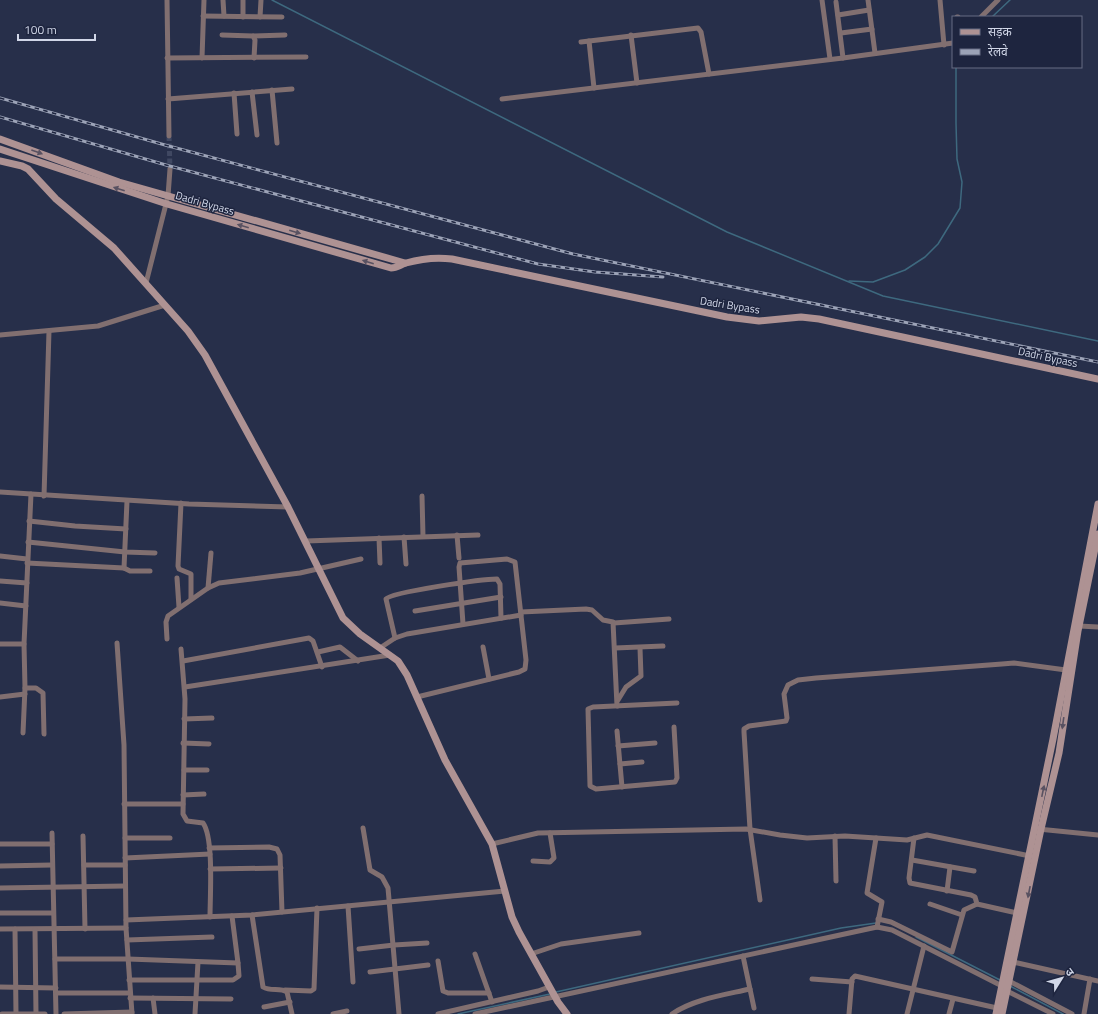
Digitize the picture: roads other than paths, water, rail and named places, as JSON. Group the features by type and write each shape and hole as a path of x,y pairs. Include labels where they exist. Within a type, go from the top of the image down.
{"main road":[{"name":"Dadri Bypass","path":"0,139 119,182 405,263"},
{"name":"Dadri Bypass","path":"0,149 167,204 391,268 397,268 405,263 438,258 452,259 714,314 759,321 808,317 1098,379"},
{"path":"0,161 22,166 28,169 56,199 114,248 188,331 205,355 306,541 344,618 351,627 391,655 403,668 445,760 492,844 496,854 512,917 552,992 568,1014"},
{"path":"999,1012 1013,962 1098,504"},
{"path":"1006,985 1017,913 1030,856 1059,753 1079,626 1098,534"}],"street":[{"path":"167,0 169,136"},
{"path":"202,58 204,0"},
{"path":"223,0 224,16"},
{"path":"243,0 243,17"},
{"path":"260,0 260,17"},
{"path":"822,0 830,59"},
{"path":"868,0 875,53"},
{"path":"940,0 944,45"},
{"path":"981,16 998,0"},
{"path":"836,2 844,58"},
{"path":"838,15 869,10"},
{"path":"203,16 282,17"},
{"path":"580,42 698,28 701,32 709,74"},
{"path":"841,34 872,29"},
{"path":"222,35 285,35"},
{"path":"631,35 637,82"},
{"path":"252,36 255,40 254,58"},
{"path":"589,41 594,88"},
{"path":"502,99 844,58 952,43"},
{"path":"167,58 306,57"},
{"path":"168,99 292,89"},
{"path":"272,90 277,143"},
{"path":"252,92 257,135"},
{"path":"234,93 238,134"},
{"path":"146,283 167,204 170,169"},
{"path":"0,335 98,326 165,305"},
{"path":"44,496 49,331"},
{"path":"0,492 127,501 288,507"},
{"path":"23,733 25,694 24,644 31,494"},
{"path":"422,496 424,536"},
{"path":"124,568 127,501"},
{"path":"181,503 178,566 179,569 190,574 191,599"},
{"path":"29,521 75,526 126,528"},
{"path":"456,535 459,558"},
{"path":"306,541 478,535"},
{"path":"404,537 406,564"},
{"path":"379,538 380,563"},
{"path":"28,542 125,552 155,553"},
{"path":"208,588 211,552"},
{"path":"0,556 27,561 124,568 130,571 150,571"},
{"path":"167,639 166,618 179,607 208,588 226,582 300,573 319,567 361,559"},
{"path":"416,697 520,672 526,668 516,564 513,560 507,559 460,563 463,624"},
{"path":"177,578 179,607"},
{"path":"394,638 386,602 388,596 497,579 500,581 501,618"},
{"path":"0,581 27,583"},
{"path":"415,611 501,597"},
{"path":"0,603 26,606"},
{"path":"380,648 394,638 407,634 501,618 521,613 589,609 602,619 614,623 669,619"},
{"path":"614,623 617,705"},
{"path":"1079,626 1098,627"},
{"path":"183,661 308,638 313,641 322,667"},
{"path":"64,1014 132,1013 126,928 124,745 117,643"},
{"path":"0,644 24,644"},
{"path":"615,648 663,646"},
{"path":"318,652 340,647 358,661"},
{"path":"483,647 489,679"},
{"path":"617,705 626,687 641,676 640,648"},
{"path":"181,650 185,687 183,804 185,819 200,822 205,826 210,854 210,917"},
{"path":"185,687 322,667 391,655"},
{"path":"760,900 750,829 744,729 750,726 786,721 785,690 788,685 794,681 848,675 1014,663 1066,670"},
{"path":"25,688 36,688 43,693 44,734"},
{"path":"0,697 25,694"},
{"path":"674,727 677,780 673,783 596,789 590,786 588,711 593,707 677,703"},
{"path":"184,720 212,718"},
{"path":"617,731 622,787"},
{"path":"183,743 209,744"},
{"path":"618,746 655,743"},
{"path":"620,764 642,762"},
{"path":"184,770 207,770"},
{"path":"183,795 204,794"},
{"path":"124,804 183,804"},
{"path":"363,828 370,870 372,873 380,876 387,884 394,945 399,1014"},
{"path":"1038,828 1098,835"},
{"path":"492,844 538,833 750,829 792,836 835,836 903,840 927,835 1030,856"},
{"path":"52,833 52,888 56,1014"},
{"path":"533,861 550,862 554,858 550,833"},
{"path":"83,836 85,929"},
{"path":"835,836 836,881"},
{"path":"125,838 170,838"},
{"path":"876,838 866,893 882,902 877,923"},
{"path":"914,838 909,878 910,883 973,895 977,904"},
{"path":"0,844 52,844"},
{"path":"209,848 274,847 280,855 282,912"},
{"path":"125,858 210,854"},
{"path":"912,860 974,871"},
{"path":"0,866 52,865"},
{"path":"84,865 125,865"},
{"path":"947,891 950,867"},
{"path":"210,869 281,868"},
{"path":"0,888 125,886"},
{"path":"126,920 252,915 505,891"},
{"path":"930,904 962,915"},
{"path":"475,1014 552,992 743,956 877,923 892,922 951,952 954,950 962,915 965,909 977,904 1017,913"},
{"path":"348,906 353,982"},
{"path":"252,915 263,988 311,991 314,989 317,908"},
{"path":"0,913 53,913"},
{"path":"129,980 236,980 239,976 232,916"},
{"path":"877,923 1006,985 1072,1014"},
{"path":"0,929 35,930 126,928"},
{"path":"15,929 16,1014"},
{"path":"35,930 36,1014"},
{"path":"531,954 561,944 639,933"},
{"path":"127,940 212,937"},
{"path":"359,949 427,943"},
{"path":"907,1014 912,988 924,946"},
{"path":"475,954 492,1002"},
{"path":"743,956 754,1008"},
{"path":"54,959 128,959 238,963"},
{"path":"438,960 442,991 448,993 489,993"},
{"path":"195,1014 198,962"},
{"path":"1013,962 1098,981"},
{"path":"370,972 428,965"},
{"path":"849,1014 852,982 854,977 858,976 912,988 999,1012"},
{"path":"812,979 852,982"},
{"path":"1084,1014 1090,979"},
{"path":"1006,985 1053,1014"},
{"path":"0,987 36,987 56,991 130,995 153,998 231,999"},
{"path":"672,1014 683,1007 704,1000 750,989"},
{"path":"285,990 288,994 292,1014"},
{"path":"438,1014 538,991 552,992"},
{"path":"153,998 155,1014"},
{"path":"949,1014 953,999"},
{"path":"264,1007 290,1002"},
{"path":"333,1014 346,1011"},
{"path":"2,1014 46,1014"}],"waterway":[{"path":"272,0 727,232 883,296 1098,341"},
{"path":"993,16 1010,0"},
{"path":"849,281 873,282 905,270 925,257 938,244 960,208 962,182 957,159 956,68"},
{"path":"556,992 841,928 876,923"},
{"path":"916,937 1000,980"},
{"path":"1010,986 1063,1014"},
{"path":"458,1014 550,994"}],"tunnel":[{"path":"169,136 170,169"}],"railway":[{"path":"0,98 165,145 573,254 1098,362"},
{"path":"0,117 166,165 538,264 595,272 663,277"}]}
